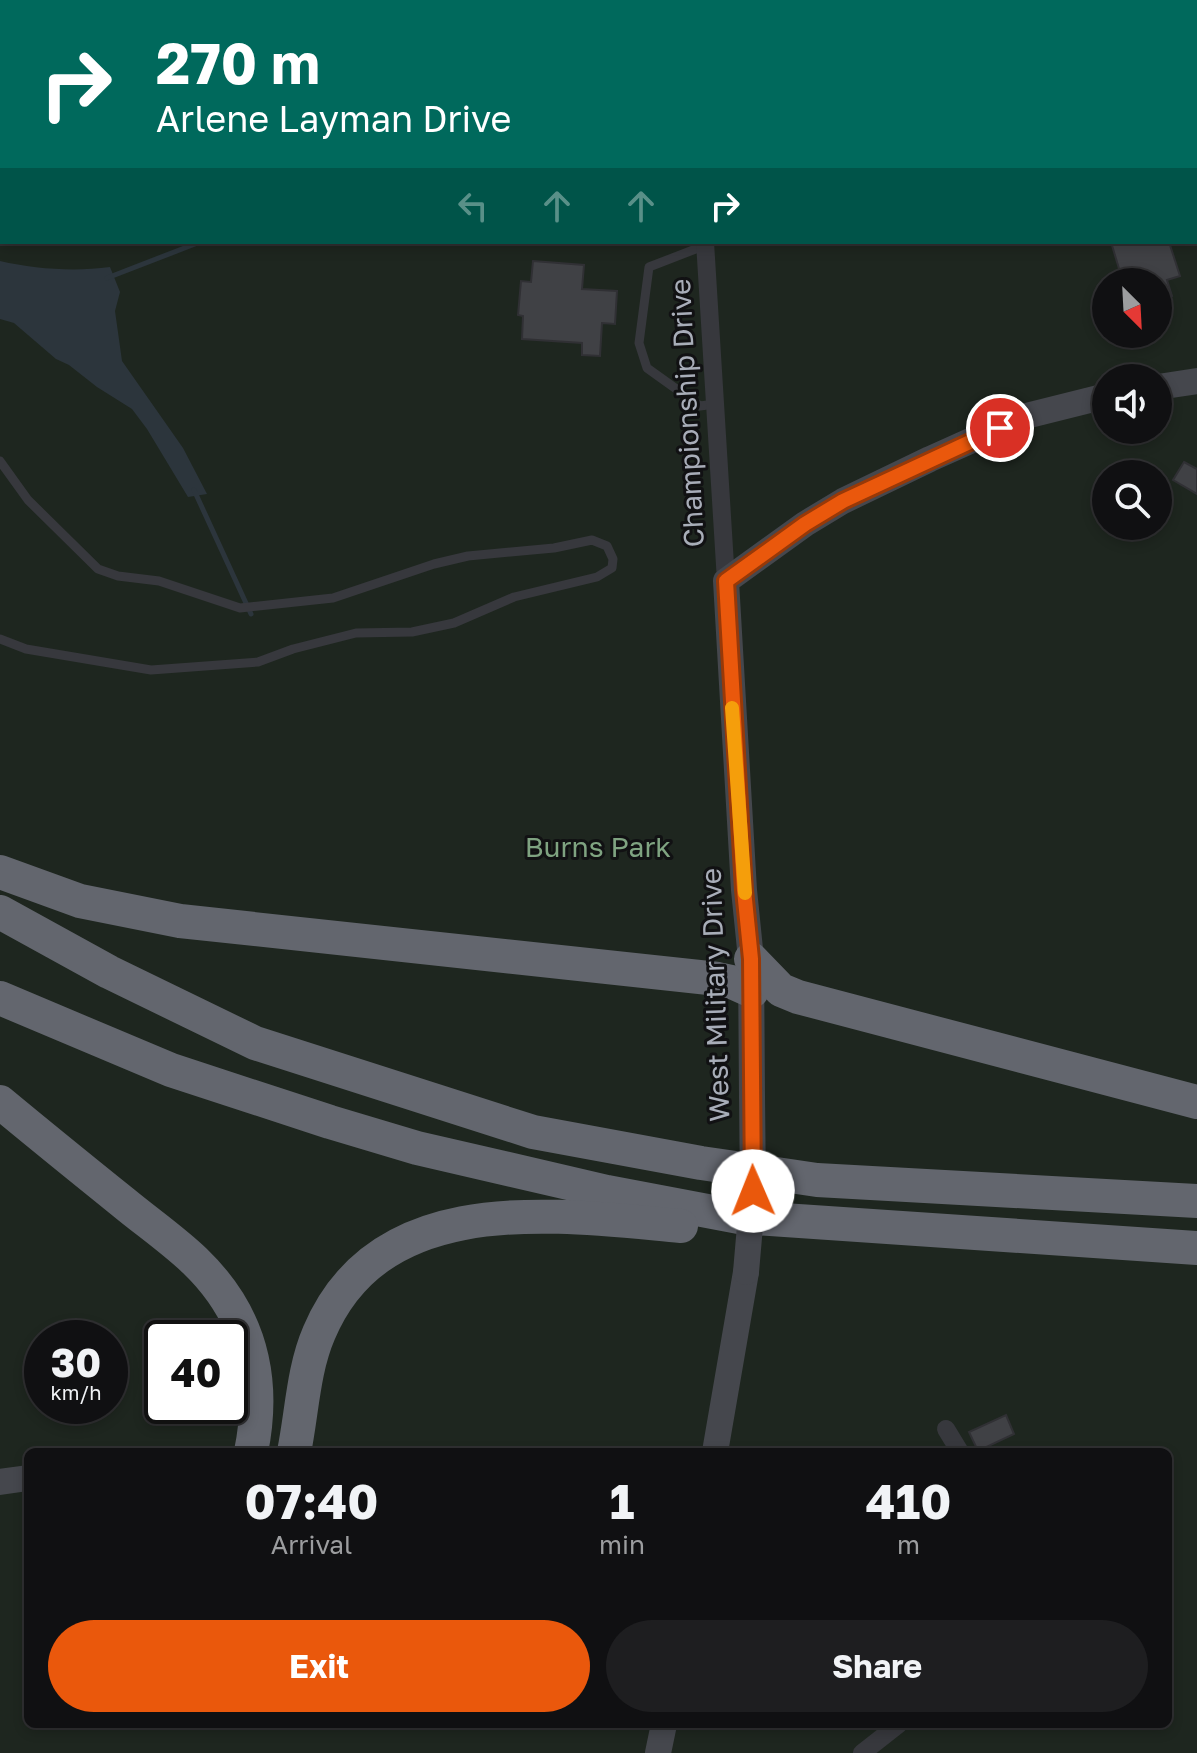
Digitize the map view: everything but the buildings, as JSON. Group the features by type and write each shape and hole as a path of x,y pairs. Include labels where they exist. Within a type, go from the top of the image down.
{"highway":[{"path":"0,872 80,901 180,921 732,982 752,978 798,997 1197,1102"},
{"path":"0,912 109,972 255,1043 533,1132 701,1163 817,1180 1197,1201"},
{"path":"752,978 767,1005 798,997"},
{"path":"0,998 171,1070 345,1127 510,1171 739,1217 1197,1248"},
{"path":"0,1102 194,1260 223,1294 245,1336 257,1380 258,1413 252,1448"},
{"path":"295,1448 311,1359 324,1322 354,1276 391,1248 412,1237 470,1221 561,1215 721,1229 739,1217"}],"street":[{"name":"Championship Drive","path":"706,244 726,581"},
{"path":"1172,385 1197,381"},
{"path":"726,581 805,524 868,489 1026,416 1092,399"},
{"name":"West Military Drive","path":"716,1448 746,1272 753,1191 752,978 726,581"},
{"path":"946,1429 958,1448"},
{"path":"0,1482 24,1479"},
{"path":"658,1753 663,1728"},
{"path":"862,1753 894,1728"}],"lane":[{"path":"706,244 649,267 639,343 647,368 700,406 715,404"},
{"path":"0,461 28,500 98,569 118,576 159,581 240,608 333,598 434,564 468,556 554,548 592,540 601,541 607,546 613,559 612,568 606,573 514,597 454,623 412,632 356,633 293,649 258,662 151,670 26,649 0,639"}],"green space":[{"name":"Burns Park","path":"0,244 1197,244 1197,1753 0,1753"}],"shaded area":[{"path":"0,261 55,269 110,267 120,292 115,311 122,361 183,448 207,494 188,497 132,409 56,359 14,323 0,319"}],"waterway":[{"path":"107,278 195,244"},
{"path":"194,490 251,614"}],"slow traffic":[{"path":"732,708 745,893"}],"route":[{"path":"753,1191 751,959 731,699 726,581 805,524 843,501 1000,428"}]}
